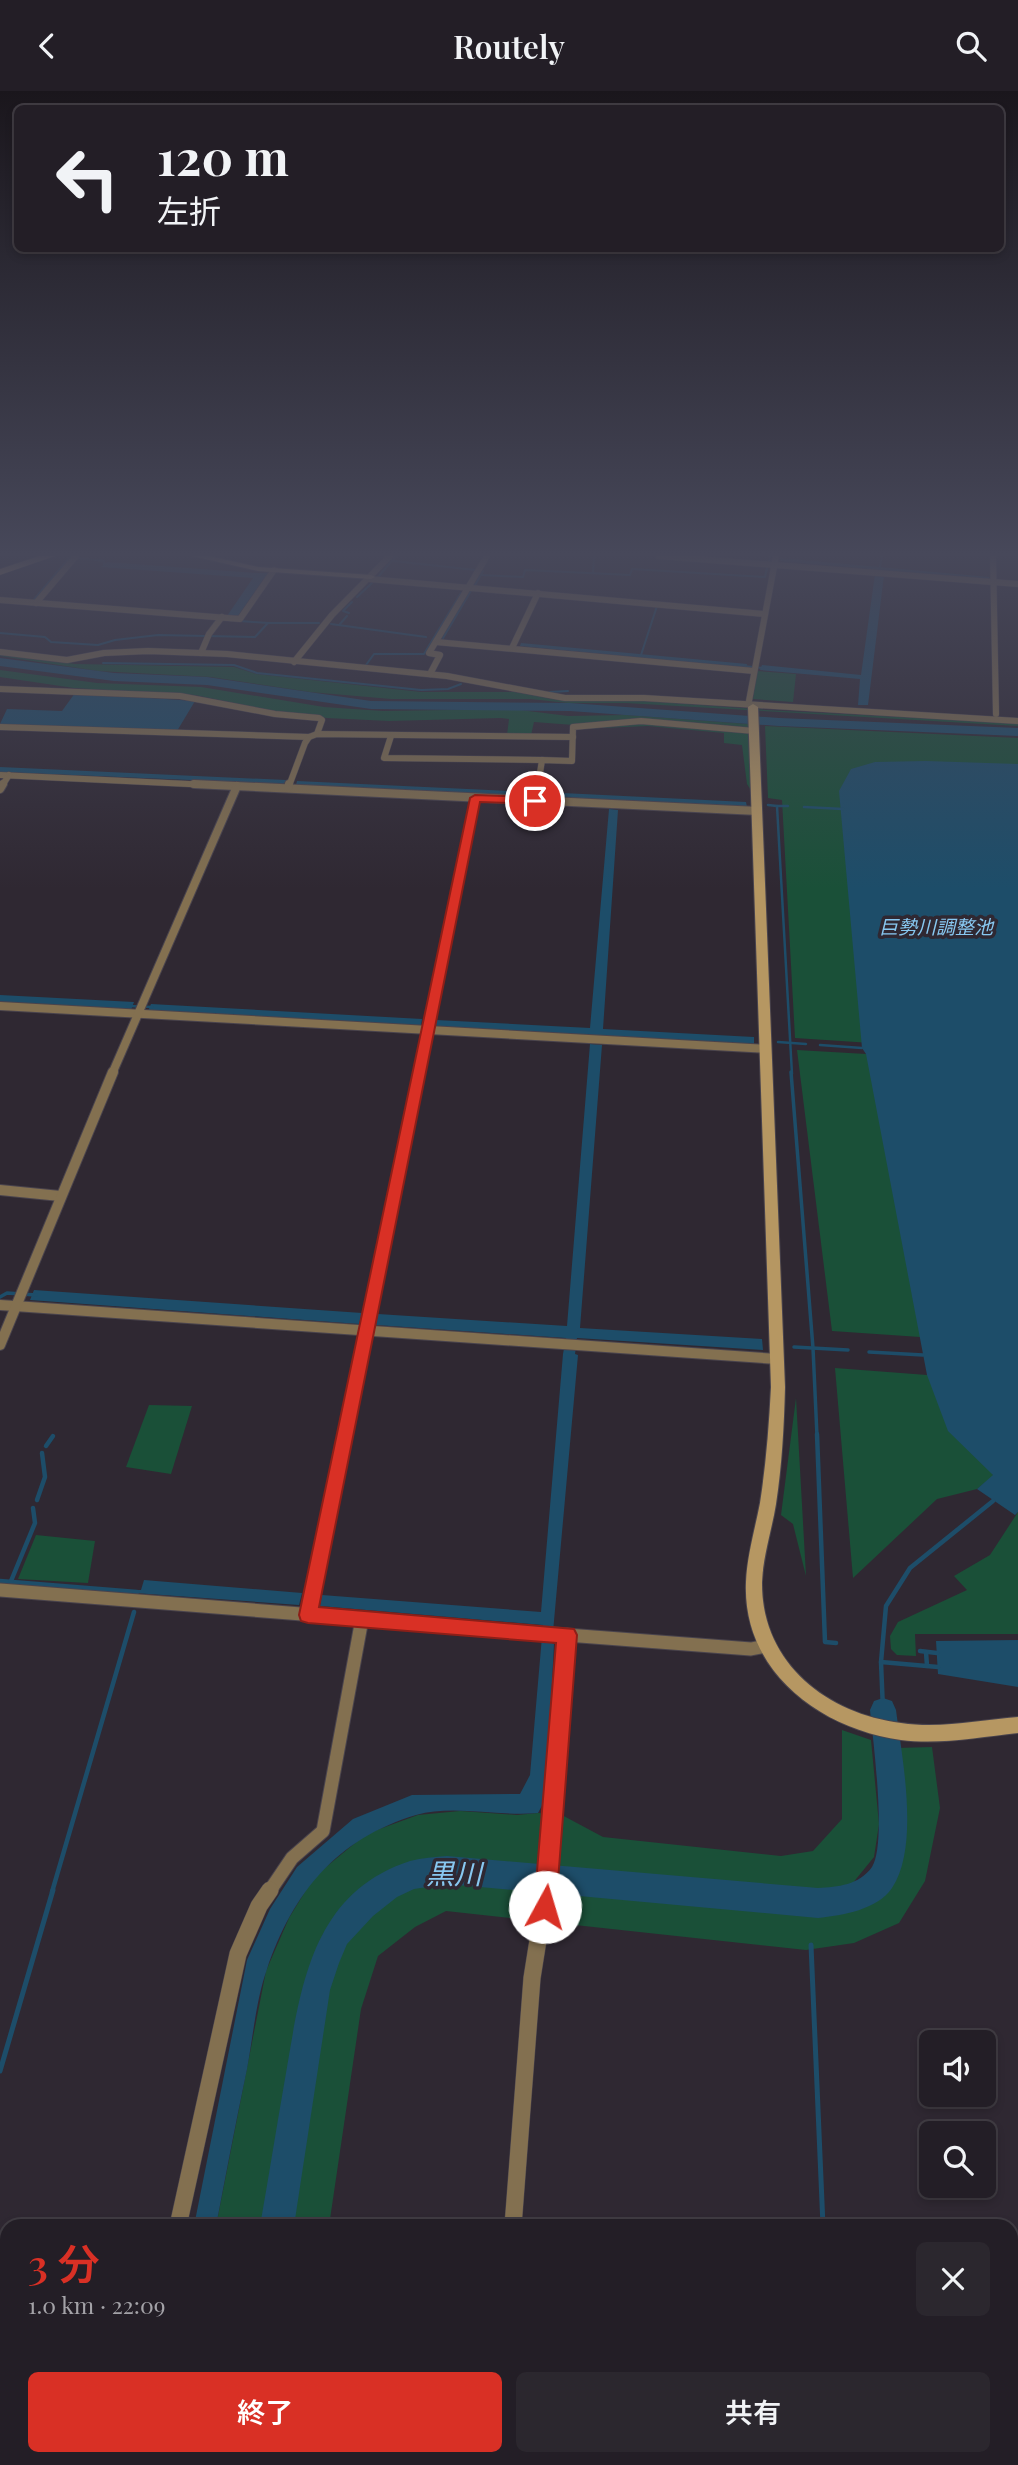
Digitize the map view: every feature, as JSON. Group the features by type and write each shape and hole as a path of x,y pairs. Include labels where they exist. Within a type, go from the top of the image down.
{"street":[{"path":"348,667 430,674 565,698 614,697 1018,721"},
{"path":"430,674 434,667"},
{"path":"741,667 754,668 751,704 758,811 777,1359 776,1448 754,1583 755,1616 766,1646 781,1670 798,1689 859,1724 901,1732 929,1733 1018,1725"},
{"path":"995,667 996,714"},
{"path":"0,689 201,698 275,714 318,718 322,720 313,736 304,743 289,784"},
{"path":"391,736 384,758 572,761 573,727 641,721 754,731"},
{"path":"0,727 313,736 573,737"},
{"path":"536,796 542,760"},
{"path":"0,789 4,775 237,786 289,784 475,798 536,796 614,804 758,811"},
{"path":"0,1345 139,1009 237,786"},
{"path":"310,1605 475,798"},
{"path":"0,1006 139,1009 766,1049"},
{"path":"0,1190 60,1196"},
{"path":"0,1305 19,1298 369,1323 563,1346 777,1359"},
{"path":"0,1590 310,1605 362,1619 751,1649 766,1646"},
{"path":"180,2219 238,1954 259,1906 292,1858 323,1831 362,1619"},
{"path":"514,2219 532,1978 545,1907 550,1852 562,1635"}],"green space":[{"path":"70,667 234,667 256,674 421,692 515,692 552,699 619,699 766,710 1018,723 1018,726 626,703 568,703 530,699 391,699 310,692 211,677 98,671"},
{"path":"0,670 97,683 201,687 324,707 383,711 512,709 568,716 626,715 748,724 752,792 747,784 742,745 724,743 724,733 648,726 578,729 574,725 534,722 531,735 507,735 509,719 389,721 327,718 273,711 195,695 74,688 0,677"},
{"path":"757,671 796,674 793,702 753,699"},
{"path":"765,726 1018,738 1018,1110 920,1337 832,1331 797,1050 866,1054 917,1046 795,1038 782,800 768,798"},
{"path":"971,1366 993,1476 977,1489 937,1499 853,1578 835,1368 927,1375"},
{"path":"796,1398 806,1576 793,1524 781,1515"},
{"path":"149,1405 192,1406 171,1474 126,1467"},
{"path":"1018,1512 1018,1634 915,1634 916,1656 897,1655 891,1649 890,1636 898,1622 967,1590 954,1576 990,1555"},
{"path":"36,1535 95,1541 88,1583 18,1579"},
{"path":"842,1730 871,1740 879,1824 874,1857 852,1884 810,1894 442,1860 395,1871 354,1896 323,1934 307,1980 267,2219 217,2219 266,1971 289,1918 314,1877 366,1834 418,1815 460,1811 517,1815 560,1814 603,1837 781,1856 813,1851 842,1819"},
{"path":"932,1747 940,1808 925,1881 899,1923 854,1943 806,1950 446,1911 415,1927 378,1956 361,2009 330,2219 285,2219 325,1983 347,1937 391,1894 443,1878 826,1916 860,1904 876,1895 888,1880 896,1863 900,1845 901,1805 896,1748"}],"water":[{"path":"761,667 780,667 861,675 862,667 873,667 868,705 858,705 860,679 760,670"},
{"path":"75,693 195,701 177,731 0,724 7,709 62,711"},
{"name":"巨勢川調整池","path":"875,762 1018,764 1018,1512 1015,1515 977,1489 993,1475 948,1431 927,1375 866,1054 862,1048 839,791 851,769"},
{"path":"0,767 286,780 284,784 0,772"},
{"path":"297,781 531,792 531,796 296,785"},
{"path":"542,792 746,802 747,807 542,796"},
{"path":"609,809 618,810 603,1029 754,1037 754,1044 434,1027 436,1020 590,1028"},
{"path":"0,995 134,1002 131,1010 0,1003"},
{"path":"151,1004 422,1019 421,1026 148,1011"},
{"path":"590,1044 602,1045 580,1328 762,1339 763,1350 577,1338 575,1354 578,1355 552,1643 546,1798 538,1813 431,1812 388,1825 341,1854 304,1893 290,1916 263,1981 217,2219 195,2219 247,1960 270,1909 297,1867 353,1819 412,1795 520,1794 530,1775 543,1625 320,1606 322,1595 541,1612 566,1338 376,1325 378,1314 567,1326"},
{"path":"34,1290 362,1313 359,1324 30,1300"},
{"path":"144,1580 302,1593 299,1605 135,1593 136,1590 141,1590"},
{"path":"1018,1640 1018,1687 938,1674 936,1641"}],"waterway":[{"path":"36,667 114,677 207,681 371,705 570,707 779,722 1018,732"},
{"path":"239,667 257,673 421,690 448,689 461,684"},
{"path":"751,667 763,668"},
{"path":"550,692 568,691"},
{"path":"768,805 777,806"},
{"path":"777,806 788,806"},
{"path":"777,806 790,1043"},
{"path":"804,807 843,809"},
{"path":"128,1006 152,1007"},
{"path":"778,1042 790,1043"},
{"path":"790,1043 806,1044"},
{"path":"790,1043 792,1074"},
{"path":"820,1045 862,1048"},
{"path":"791,1072 813,1348"},
{"path":"0,1297 7,1293 36,1295"},
{"path":"794,1347 813,1348"},
{"path":"813,1348 848,1350"},
{"path":"813,1348 817,1436"},
{"path":"869,1352 923,1355"},
{"path":"817,1434 825,1642 836,1643"},
{"path":"46,1446 53,1436"},
{"path":"37,1500 45,1477 42,1453"},
{"path":"881,1662 886,1606 910,1568 993,1501"},
{"path":"11,1581 35,1523 33,1508"},
{"path":"0,1581 137,1592"},
{"path":"52,1892 134,1612"},
{"path":"920,1651 937,1653"},
{"path":"926,1652 927,1666"},
{"path":"881,1662 938,1667"},
{"path":"881,1662 883,1710"},
{"name":"黒川","path":"278,2219 315,1990 337,1934 363,1906 387,1887 412,1875 447,1870 818,1903 861,1894 882,1877 888,1864 891,1846 891,1797 883,1710"},
{"path":"0,2071 53,1890"},
{"path":"811,1945 823,2219"}],"route":[{"path":"535,801 475,798 308,1615 567,1635 545,1907"}]}
